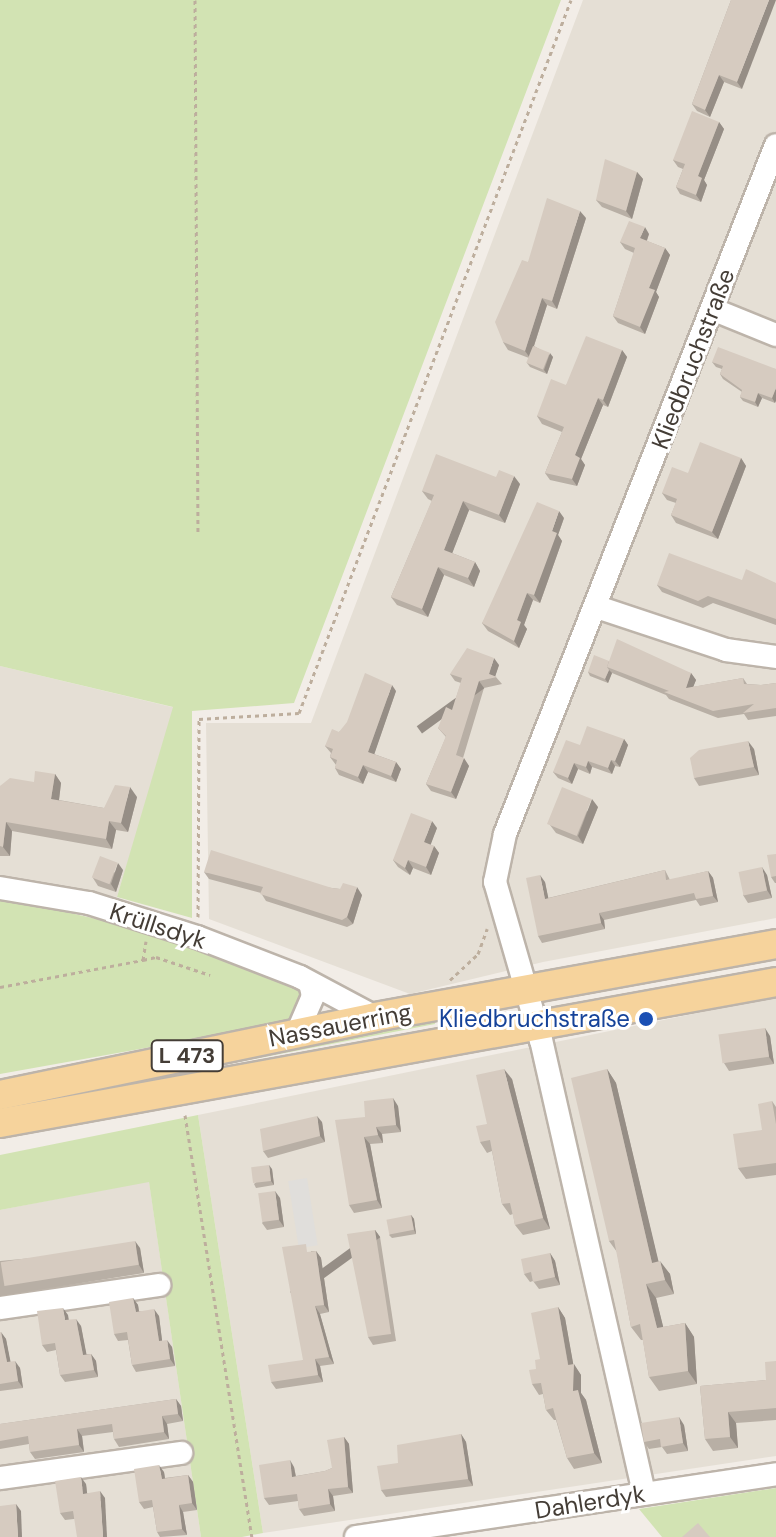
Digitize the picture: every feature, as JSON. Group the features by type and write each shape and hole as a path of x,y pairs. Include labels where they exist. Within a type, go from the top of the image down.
{"main road":[{"name":"Nassauerring","path":"0,1095 375,1017 776,944"},
{"name":"Nassauerring","path":"0,1123 536,1022 776,982"}],"street":[{"name":"Kliedbruchstraße","path":"644,1493 536,1022 495,882 505,834 597,607 776,145"},
{"path":"712,309 776,335"},
{"path":"597,607 700,642 776,657"},
{"name":"Krüllsdyk","path":"0,888 89,903 197,937 310,983 375,1017"},
{"path":"297,1033 313,996 310,983"},
{"path":"0,1308 159,1285"},
{"path":"0,1478 181,1453"},
{"name":"Dahlerdyk","path":"356,1537 495,1528 644,1493 776,1474"}],"path":[{"path":"195,0 198,532"},
{"path":"197,937 199,719 299,713 571,0"},
{"path":"143,960 153,924"},
{"path":"443,987 478,954 489,925"},
{"path":"0,987 156,957 210,975"},
{"path":"184,1107 252,1537"}],"shaded area":[{"path":"583,0 776,0 776,918 543,962 410,994 209,919 206,723 311,723"},
{"path":"0,666 176,708 117,897 0,879"},
{"path":"776,997 776,1456 263,1533 198,1115"},
{"path":"307,1178 318,1245 299,1248 288,1181"},
{"path":"149,1181 201,1537 0,1537 0,1210"}],"green space":[{"path":"0,0 561,0 294,703 192,711 192,918 117,897 173,707 0,666"},
{"path":"0,897 180,938 287,979 306,998 291,1022 0,1074"},
{"path":"434,1019 435,1024 228,1064 0,1117 0,1103"},
{"path":"198,1115 263,1533 242,1537 201,1537 149,1182 0,1210 0,1155"},
{"path":"776,1488 776,1537 662,1537 639,1509"}],"building":[{"path":"731,0 769,0 737,82 719,75 705,110 692,104"},
{"path":"692,111 719,122 698,176 702,178 696,195 676,187 685,164 673,160"},
{"path":"605,159 637,172 626,211 596,200"},
{"path":"547,198 580,211 552,301 542,298 525,351 503,342 495,322 522,260 528,262"},
{"path":"629,221 645,227 640,238 665,248 649,288 655,290 640,327 613,316 635,248 620,242"},
{"path":"586,336 622,350 603,400 598,398 575,455 580,458 572,479 545,473 564,427 537,416 551,379 566,385"},
{"path":"533,346 550,353 543,369 526,363"},
{"path":"718,347 776,369 776,388 772,398 758,393 755,402 740,397 742,390 720,374 723,366 712,362"},
{"path":"700,442 741,458 712,532 671,515 677,499 662,493 672,467 688,473"},
{"path":"436,454 496,477 499,470 514,476 499,515 463,501 444,550 475,562 468,578 438,567 422,609 391,597 434,495 422,491"},
{"path":"537,502 559,511 552,531 557,533 534,595 527,593 517,620 521,622 514,641 482,623"},
{"path":"669,553 742,580 746,569 776,583 776,619 708,596 698,601 657,585"},
{"path":"617,639 691,673 686,688 743,678 744,684 776,683 776,708 743,713 754,704 713,711 664,692 669,691 607,667"},
{"path":"467,648 494,658 489,674 497,677 479,681 456,755 464,758 451,792 426,784 446,736 438,728 446,707 452,710 462,678 450,674"},
{"path":"594,655 609,661 605,679 588,672"},
{"path":"365,673 392,685 368,752 396,762 391,776 363,765 358,777 335,768 337,760 330,757 333,749 325,746 332,729 339,732 347,722"},
{"path":"587,726 624,739 615,761 611,760 608,768 588,761 586,767 574,763 568,778 553,772 566,740 580,745"},
{"path":"748,741 754,767 694,778 690,758 699,750"},
{"path":"35,771 55,774 51,799 104,808 115,785 130,787 121,823 109,821 106,839 6,822 3,847 0,846 0,786 10,778 34,782"},
{"path":"562,787 592,799 577,836 547,824"},
{"path":"411,813 432,821 424,842 434,846 426,867 408,860 405,868 393,860"},
{"path":"211,850 332,888 340,889 343,883 357,887 347,917 342,920 260,894 263,887 204,872"},
{"path":"776,854 776,876 771,877 767,855"},
{"path":"100,856 118,863 109,884 92,877"},
{"path":"762,867 767,890 744,895 739,872"},
{"path":"665,870 666,880 708,871 713,896 696,899 694,893 599,913 601,923 538,936 526,878 540,875 545,899"},
{"path":"765,1028 769,1057 722,1063 718,1035"},
{"path":"504,1069 543,1218 515,1225 510,1203 502,1204 490,1140 480,1142 476,1126 487,1124 476,1075"},
{"path":"607,1069 652,1263 660,1261 665,1280 646,1284 657,1328 685,1323 688,1371 649,1377 640,1324 631,1327 614,1240 609,1241 571,1078"},
{"path":"393,1098 396,1125 376,1127 378,1135 364,1137 377,1200 349,1205 335,1120 365,1117 364,1101"},
{"path":"772,1101 776,1124 776,1163 738,1168 733,1134 762,1130 758,1104"},
{"path":"317,1116 320,1136 263,1151 260,1129"},
{"path":"269,1165 271,1181 253,1183 251,1167"},
{"path":"275,1191 279,1220 262,1222 258,1193"},
{"path":"411,1215 414,1230 389,1234 386,1220"},
{"path":"375,1230 391,1334 368,1337 347,1234"},
{"path":"135,1241 139,1265 4,1286 1,1262"},
{"path":"306,1244 307,1252 316,1251 324,1305 315,1306 329,1357 315,1359 318,1375 271,1382 268,1365 303,1360 282,1247"},
{"path":"550,1253 555,1277 533,1282 531,1272 524,1274 521,1259"},
{"path":"133,1298 136,1312 154,1309 159,1341 167,1340 170,1359 132,1365 127,1332 114,1334 109,1302"},
{"path":"558,1307 568,1365 574,1364 573,1391 578,1390 594,1453 567,1458 553,1408 546,1410 541,1383 532,1384 529,1370 536,1369 535,1360 540,1359 531,1313"},
{"path":"63,1308 65,1320 76,1319 83,1355 91,1354 94,1370 60,1375 55,1343 42,1345 37,1311"},
{"path":"0,1332 7,1362 15,1361 18,1381 0,1384"},
{"path":"776,1361 776,1408 728,1412 730,1437 705,1439 700,1386 766,1380 765,1362"},
{"path":"176,1399 178,1414 162,1416 164,1432 114,1439 112,1424 77,1429 79,1445 30,1452 28,1436 0,1441 0,1424"},
{"path":"679,1417 683,1443 661,1447 660,1439 644,1442 641,1423"},
{"path":"461,1434 468,1479 381,1490 377,1466 398,1463 397,1445"},
{"path":"344,1437 348,1487 328,1489 330,1504 299,1509 297,1494 264,1498 259,1465 290,1460 292,1477 325,1471 332,1468 327,1440"},
{"path":"159,1465 162,1479 188,1475 192,1503 179,1505 182,1529 157,1532 152,1500 139,1502 134,1469"},
{"path":"81,1477 83,1494 100,1491 103,1537 77,1537 73,1511 60,1513 55,1481"},
{"path":"16,1504 18,1537 0,1537 0,1506"},
{"path":"698,1523 710,1537 682,1537"}],"place":[{"name":"Kliedbruchstraße","path":"646,1019"}]}
